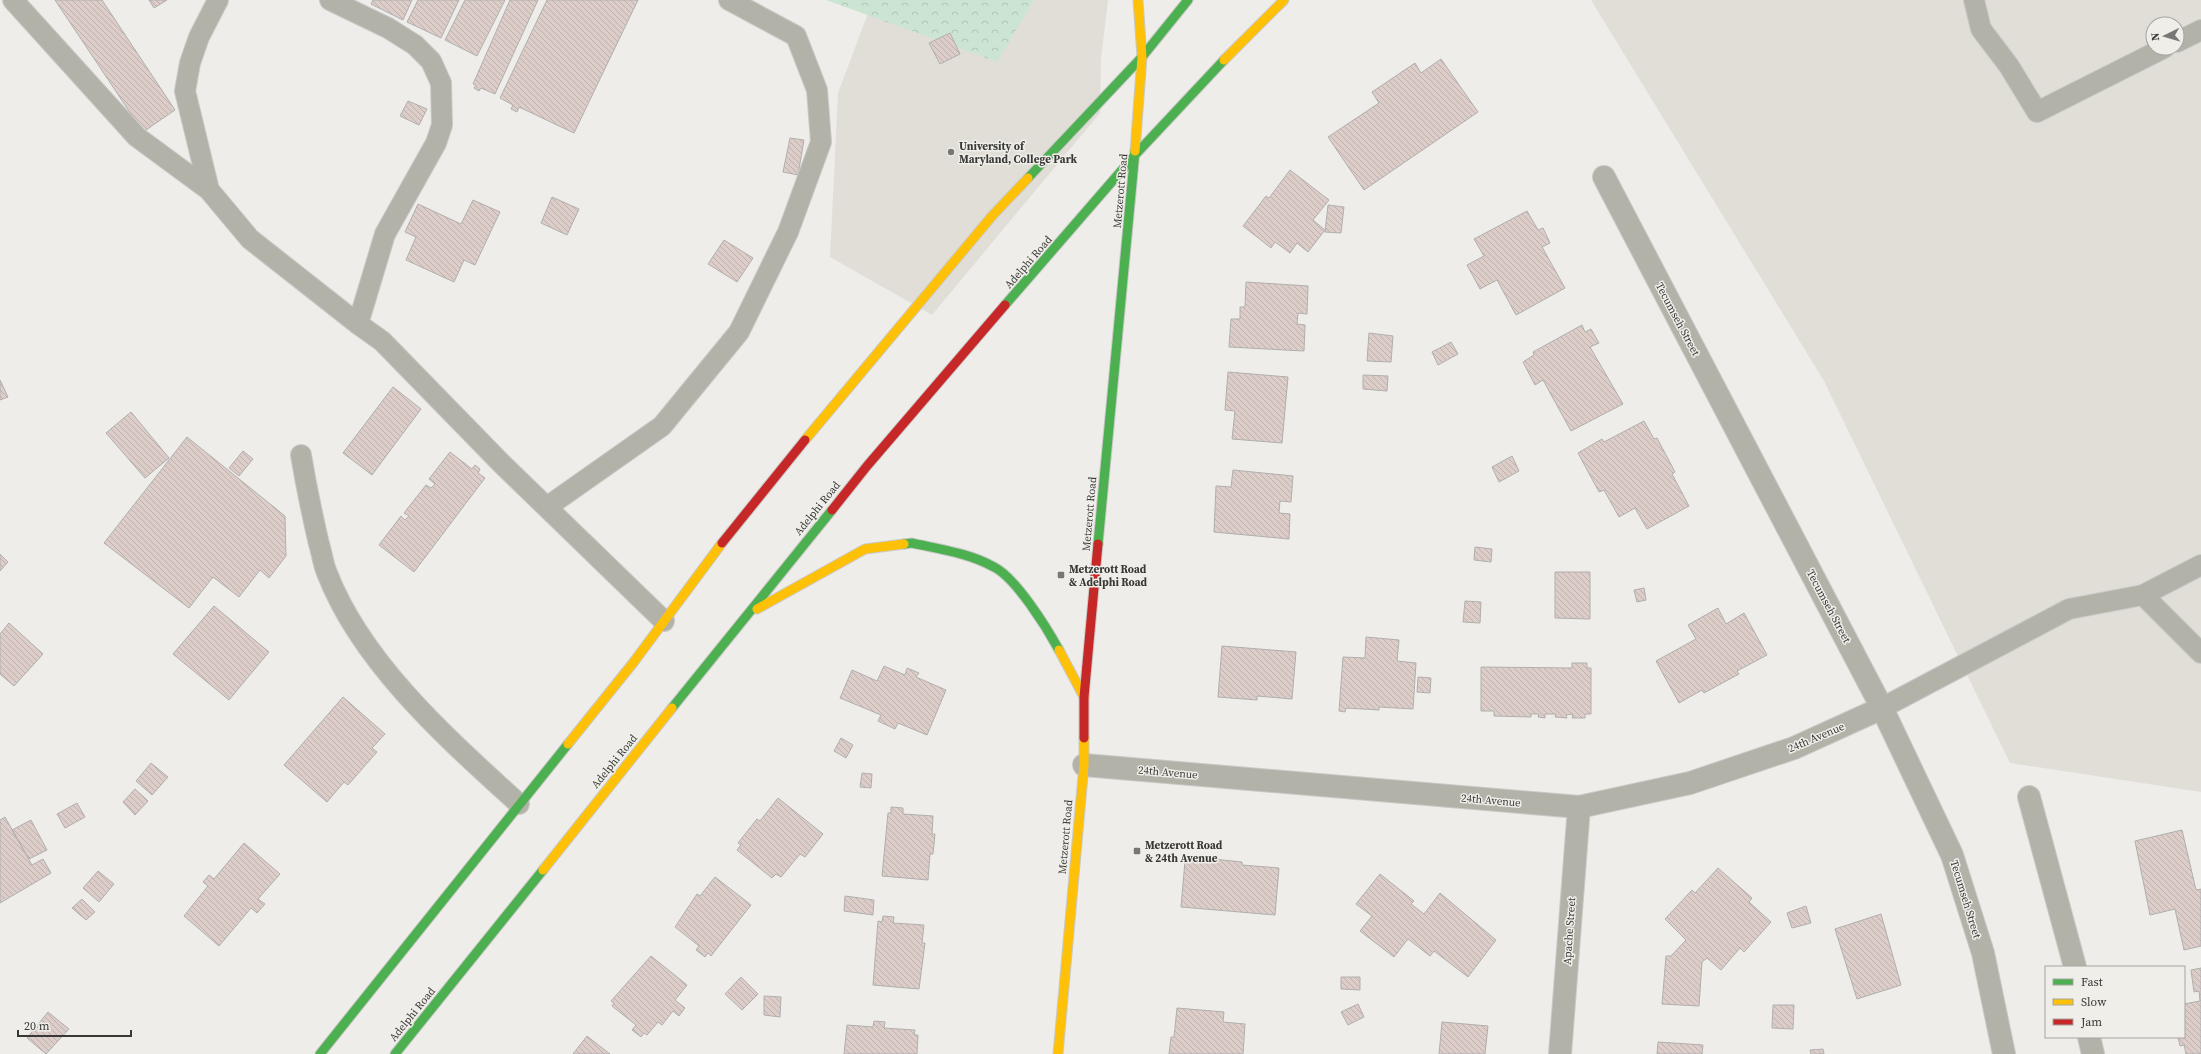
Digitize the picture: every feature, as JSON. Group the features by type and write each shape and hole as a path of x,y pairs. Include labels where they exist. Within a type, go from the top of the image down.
{"main road":[{"name":"Metzerott Road","path":"1058,1054 1084,765 1084,697 1135,155 1142,57 1138,0"},
{"path":"320,1054 633,663 732,529 876,354 992,216 1142,57 1188,0"},
{"name":"Adelphi Road","path":"395,1054 867,466 1135,155 1246,36 1284,0"},
{"path":"747,614 865,549 912,543 967,556 995,567 1017,588 1050,634 1084,697"}],"street":[{"name":"Tecumseh Street","path":"1604,177 1882,708 1952,855 1983,953 2004,1054"},
{"name":"24th Avenue","path":"1084,765 1579,807 1690,784 1794,748 1882,708"},
{"path":"2029,797 2075,966"},
{"name":"Apache Street","path":"1560,1054 1579,807"},
{"path":"2089,1038 2093,1054"}],"lane":[{"path":"13,0 137,137 208,190 250,239 358,324 382,341 547,507 664,621"},
{"path":"208,190 185,91 190,63 199,37 218,0"},
{"path":"330,0 388,28 415,45 430,61 441,84 442,125 436,143 385,234 358,324"},
{"path":"547,507 662,426 739,332 788,232 821,142 817,90 796,36 729,0"},
{"path":"1974,0 1981,29 2009,66 2037,112 2148,56"},
{"path":"2185,38 2201,30"},
{"path":"301,455 313,519 327,573 357,633 395,682 460,751 519,804"},
{"path":"1882,708 2069,609 2143,595 2201,565"},
{"path":"2143,595 2201,653"}],"shaded area":[{"name":"University of Maryland, College Park","path":"873,0 1108,0 1101,59 1100,113 932,315 830,257 838,93"},
{"path":"1591,0 2201,0 2201,792 2010,763 1824,381"}],"green space":[{"path":"826,0 1034,0 997,62"}],"building":[{"path":"55,0 102,0 175,110 143,132"},
{"path":"149,0 167,0 154,8"},
{"path":"373,0 412,0 403,20 371,4"},
{"path":"418,0 459,0 441,38 407,22"},
{"path":"465,0 505,0 477,56 445,40"},
{"path":"510,0 538,0 495,94 481,88 479,91 474,88 476,85 473,84"},
{"path":"547,0 638,0 574,133 519,107 517,112 511,109 513,105 500,98"},
{"path":"950,33 960,54 940,64 929,43"},
{"path":"1441,59 1478,112 1364,190 1328,137 1379,103 1372,92 1415,63 1421,73"},
{"path":"408,101 427,109 419,125 400,116"},
{"path":"790,138 804,140 798,175 783,172"},
{"path":"1290,170 1329,200 1313,220 1325,230 1308,252 1297,243 1290,253 1275,242 1271,248 1243,226 1266,196 1269,198"},
{"path":"552,197 579,209 567,235 541,223"},
{"path":"473,200 500,212 475,265 464,260 454,282 406,260 416,237 405,232 418,204 461,224"},
{"path":"1328,205 1344,207 1341,233 1325,232"},
{"path":"1527,211 1538,230 1543,228 1550,243 1542,247 1565,288 1516,315 1497,280 1480,289 1467,265 1484,256 1474,239"},
{"path":"724,240 753,258 737,282 708,264"},
{"path":"1246,282 1308,286 1307,314 1298,313 1297,324 1305,325 1304,351 1229,347 1231,319 1240,319 1240,307 1245,307"},
{"path":"1582,325 1585,332 1591,329 1599,343 1590,347 1623,404 1571,431 1543,380 1535,385 1523,362 1534,355 1533,352"},
{"path":"1369,333 1393,336 1391,362 1367,361"},
{"path":"1451,342 1458,354 1438,365 1432,352"},
{"path":"1228,372 1288,377 1282,443 1232,439 1235,411 1225,410"},
{"path":"1363,375 1388,376 1387,391 1363,389"},
{"path":"0,380 8,397 0,400"},
{"path":"393,387 421,409 372,475 343,453"},
{"path":"131,412 169,458 145,478 106,433"},
{"path":"1644,421 1654,439 1657,438 1675,472 1672,474 1689,506 1647,529 1635,508 1619,517 1604,490 1599,492 1578,453 1602,439 1604,442"},
{"path":"187,437 285,516 286,556 269,578 260,570 239,597 213,577 189,608 104,543"},
{"path":"243,451 253,459 239,476 229,468"},
{"path":"450,452 472,469 475,465 480,469 478,473 485,478 414,572 379,545 401,516 405,520 409,516 404,513 426,485 431,488 435,484 429,479"},
{"path":"1512,456 1519,471 1499,482 1492,467"},
{"path":"1233,470 1293,476 1291,502 1280,501 1279,513 1290,514 1289,539 1214,532 1216,486 1231,487"},
{"path":"1475,547 1492,549 1491,562 1474,560"},
{"path":"0,554 8,562 0,571"},
{"path":"1555,572 1590,572 1590,619 1555,618"},
{"path":"1644,588 1646,600 1637,602 1634,590"},
{"path":"1465,601 1481,602 1480,623 1463,622"},
{"path":"214,606 269,652 229,700 173,654"},
{"path":"1718,608 1726,624 1744,613 1767,655 1737,671 1739,674 1704,693 1702,690 1679,703 1656,661 1696,639 1688,625"},
{"path":"9,623 43,654 14,686 0,674 0,634"},
{"path":"1366,637 1399,640 1397,661 1416,663 1413,709 1379,707 1379,710 1346,708 1345,712 1339,711 1343,657 1365,658"},
{"path":"1222,646 1296,652 1292,699 1257,696 1257,700 1218,697"},
{"path":"1572,663 1587,663 1587,668 1591,668 1591,714 1585,714 1585,718 1572,718 1573,714 1566,715 1567,718 1555,717 1556,714 1545,714 1545,718 1538,717 1539,714 1531,714 1531,717 1494,716 1494,711 1481,711 1481,667 1572,668"},
{"path":"884,666 905,675 907,668 919,673 916,677 946,690 927,735 898,723 895,729 878,721 881,715 840,698 852,670 877,681"},
{"path":"1418,677 1431,678 1430,693 1417,692"},
{"path":"343,697 385,734 372,748 377,752 348,785 344,782 327,802 284,765"},
{"path":"841,738 853,745 846,758 834,751"},
{"path":"151,763 168,777 152,795 136,781"},
{"path":"862,773 872,774 871,788 860,787"},
{"path":"135,789 148,801 135,815 123,802"},
{"path":"778,798 823,834 805,857 800,854 781,877 776,874 772,878 737,850 741,845 738,843 757,819 760,821"},
{"path":"77,803 85,817 65,828 57,814"},
{"path":"891,807 903,808 903,814 933,816 932,834 935,834 933,854 930,854 928,880 882,876 888,813 891,813"},
{"path":"5,817 32,865 43,859 51,873 0,903 0,820"},
{"path":"31,820 47,850 29,859 12,830"},
{"path":"2182,830 2196,890 2201,889 2201,946 2184,950 2175,909 2150,915 2135,841"},
{"path":"244,843 280,874 258,899 265,904 257,913 251,908 219,946 184,916 208,886 203,882 209,875 214,879"},
{"path":"1203,858 1242,862 1242,865 1279,868 1275,915 1181,907 1185,861 1203,863"},
{"path":"1718,868 1752,898 1749,902 1771,922 1744,952 1740,948 1721,970 1707,958 1702,962 1699,1006 1662,1004 1666,956 1671,956 1686,940 1665,919 1692,890 1695,893"},
{"path":"98,871 114,884 99,902 83,888"},
{"path":"1380,874 1414,901 1411,904 1424,914 1440,893 1496,940 1468,977 1434,951 1430,956 1408,939 1394,957 1360,931 1372,916 1356,904"},
{"path":"715,877 751,905 711,956 708,953 705,957 696,950 699,946 675,927 697,894 700,896"},
{"path":"845,896 874,900 873,915 844,911"},
{"path":"82,899 95,912 86,920 72,908"},
{"path":"1806,906 1811,923 1792,928 1787,913"},
{"path":"1881,914 1901,985 1857,999 1835,929"},
{"path":"883,916 894,917 893,923 924,925 922,943 925,943 919,989 873,985 878,921 882,922"},
{"path":"651,956 687,985 675,1000 685,1008 679,1016 673,1011 662,1025 658,1022 647,1035 644,1033 641,1037 632,1030 636,1025 612,1006 614,1003 611,1001"},
{"path":"2201,968 2201,1054 2186,1054 2184,1045 2180,1046 2178,1038 2185,1038 2185,1004 2200,1001 2199,991 2194,992 2191,970"},
{"path":"741,977 758,994 742,1010 725,994"},
{"path":"1341,977 1360,977 1360,990 1341,989"},
{"path":"764,996 781,997 780,1017 764,1015"},
{"path":"1358,1004 1364,1017 1348,1025 1341,1012"},
{"path":"1773,1005 1794,1005 1793,1029 1772,1028"},
{"path":"1177,1008 1224,1012 1223,1022 1245,1024 1243,1054 1169,1054 1171,1037 1174,1037"},
{"path":"48,1012 69,1029 46,1054 27,1038"},
{"path":"874,1021 885,1022 884,1028 915,1030 914,1035 918,1035 917,1054 844,1054 847,1025 873,1027"},
{"path":"1442,1022 1488,1026 1485,1054 1439,1054"},
{"path":"587,1036 610,1054 573,1054"},
{"path":"1658,1042 1703,1045 1702,1054 1657,1054"},
{"path":"1823,1049 1824,1054 1811,1054 1810,1050"}],"traffic: fast":[{"path":"1028,178 1142,57 1188,0"},
{"path":"1005,305 1135,155 1224,60"},
{"path":"1098,544 1135,151"},
{"path":"672,708 832,510"},
{"path":"904,544 912,543 964,555 984,562 1003,573 1030,604 1059,650"},
{"path":"320,1054 568,744"},
{"path":"395,1054 543,870"}],"traffic: slow":[{"path":"1135,151 1142,57 1138,0"},
{"path":"1224,60 1284,0"},
{"path":"805,440 992,216 1028,178"},
{"path":"568,744 633,663 722,543"},
{"path":"757,609 865,549 904,544"},
{"path":"1059,650 1084,697"},
{"path":"543,870 672,708"},
{"path":"1058,1054 1084,765 1084,738"}],"traffic: jam":[{"path":"832,510 867,466 1005,305"},
{"path":"722,543 805,440"},
{"path":"1084,738 1084,697 1098,544"}],"place":[{"name":"University of Maryland, College Park","path":"951,152"},
{"name":"Metzerott Road & Adelphi Road","path":"1061,575"},
{"name":"Metzerott Road & 24th Avenue","path":"1137,851"}]}
